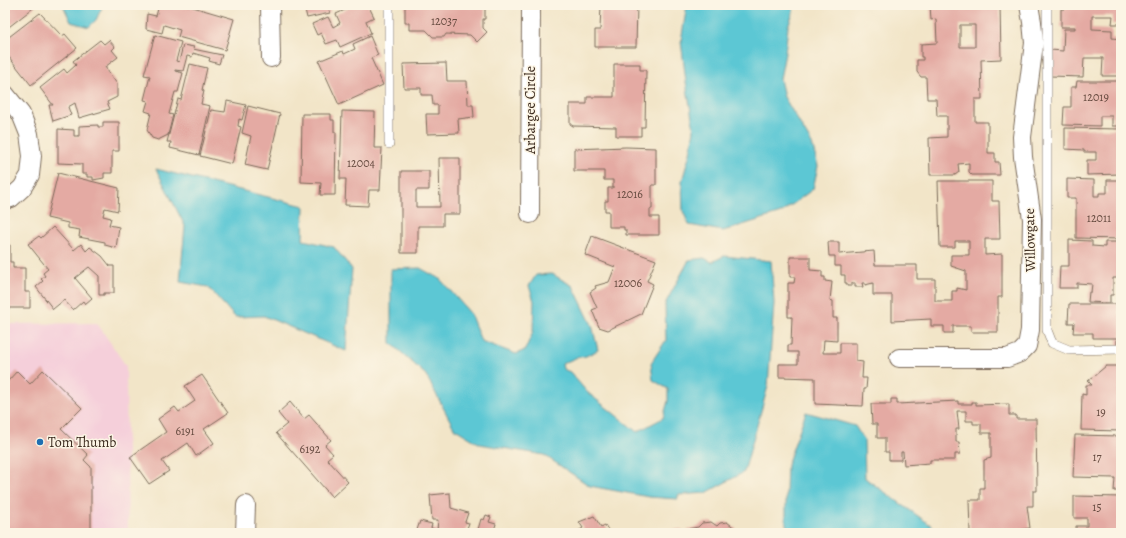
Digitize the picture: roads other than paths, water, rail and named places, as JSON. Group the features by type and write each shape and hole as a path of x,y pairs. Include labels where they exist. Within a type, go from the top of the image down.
{"street":[{"path":"270,5 271,58"},
{"name":"Arbargee Circle","path":"530,5 530,214"},
{"name":"Willowgate","path":"900,358 1007,358 1020,352 1027,346 1030,330 1032,220 1023,157 1022,137 1034,43 1029,5"},
{"path":"5,94 21,114 27,127 32,156 30,175 22,188 11,198 5,200"},
{"path":"246,505 246,533"}],"lane":[{"path":"389,5 389,144"},
{"path":"1047,5 1047,330 1052,343 1069,350 1121,349"}],"water":[{"path":"63,5 103,5 96,20 89,27 71,22"},
{"path":"687,5 793,5 793,13 788,26 780,79 784,97 812,144 818,166 813,189 781,213 723,231 689,225 683,211 682,181 690,153 694,130 681,41"},
{"path":"156,169 304,206 303,240 334,247 352,269 346,351 264,316 235,317 208,287 180,282 185,226"},
{"path":"724,256 771,261 774,303 768,386 744,472 706,493 678,495 678,499 649,497 590,486 544,455 480,444 454,428 426,375 391,343 391,269 420,268 440,279 470,313 481,341 516,354 525,350 533,332 534,301 529,286 536,275 552,274 573,286 592,325 598,350 586,356 575,358 562,364 563,369 570,372 587,392 637,432 663,418 668,401 668,389 653,380 651,363 666,340 665,304 689,260 704,258 712,262"},
{"path":"806,412 855,426 864,440 865,478 939,531 939,533 791,533 786,525 787,465"}],"place":[{"name":"Tom Thumb","path":"40,442"}]}
